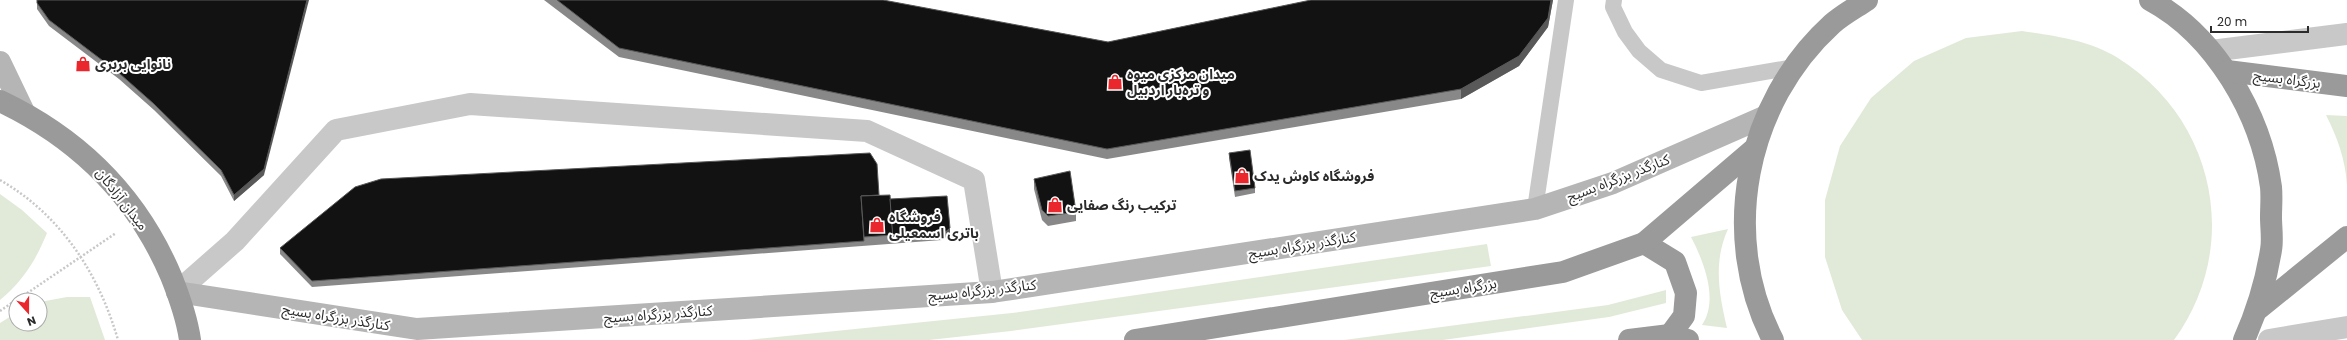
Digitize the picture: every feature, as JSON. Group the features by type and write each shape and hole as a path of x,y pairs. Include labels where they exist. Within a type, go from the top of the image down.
{"highway":[{"path":"1773,340 1762,318 1747,262 1744,206 1754,149 1766,116 1794,67 1832,24 1867,0"},
{"path":"2150,0 2166,9 2211,50 2227,71 2256,126 2271,187 2272,249 2257,310 2244,340"},
{"name":"بزرگراه بسیج","path":"2227,71 2347,86"},
{"name":"میدان آزادگان","path":"0,101 24,112 58,133 89,157 116,185 140,217 161,253 194,337"},
{"name":"بزرگراه بسیج","path":"1136,340 1563,272 1644,243 1754,149"},
{"path":"2257,310 2347,237"},
{"path":"1629,340 1679,337 1684,316 1686,293 1675,262 1644,243"}],"main road":[{"path":"0,62 24,112"},
{"name":"کنارگذر بزرگراه بسیج","path":"177,292 417,329 992,292 1535,209 1613,183 1766,116"}],"street":[{"path":"2211,50 2347,34"},
{"path":"177,292 235,241 336,130 470,104 867,131 974,180 992,292"},
{"path":"2269,340 2347,327"}],"lane":[{"path":"1535,209 1566,0"},
{"path":"1614,0 1613,7 1625,32 1639,51 1661,70 1701,83 1794,67"}],"path":[{"path":"0,180 38,206 61,230 82,256 98,285 111,315 118,340"},
{"path":"28,292 140,217"}],"green space":[{"path":"2022,31 2072,40 2107,52 2118,58 2151,84 2178,115 2197,150 2208,187 2212,226 2208,265 2195,304 2174,340 1862,340 1842,310 1825,257 1825,200 1840,146 1871,98 1914,61 1966,38"},
{"path":"2326,115 2347,116 2347,185 2345,166 2340,149"},
{"path":"0,194 22,210 47,233 28,270 16,285 0,300"},
{"path":"1728,229 1723,241 1719,266 1720,290 1727,328 1702,325 1707,315 1709,304 1708,281 1701,258 1691,237"},
{"path":"1487,244 1491,266 1011,331 929,340 747,340 1012,313"},
{"path":"1666,290 1666,303 1609,317 1443,340 1344,340 1608,305"},
{"path":"67,297 90,297 105,340 0,340 0,323 8,318 8,332 48,332 48,301"}],"building":[{"path":"37,0 307,0 264,169 234,195 221,170 154,104 119,73 49,20 37,3"},
{"name":"میدان مرکزی میوه و تره‌بار اردبیل","path":"557,0 883,0 1108,42 1311,0 1551,0 1548,18 1519,56 1461,89 1107,149 619,48"},
{"name":"فروشگاه کاوش یدک","path":"1250,150 1255,188 1235,191 1229,153"},
{"path":"870,153 877,164 879,195 861,196 864,241 312,281 280,248 355,187 381,179"},
{"name":"ترکیب رنگ صفایی","path":"1070,171 1076,212 1048,216 1042,210 1034,179"},
{"name":"فروشگاه باتری اسمعیلی","path":"890,195 893,235 864,237 861,196"},
{"path":"947,196 950,228 942,235 893,239 890,199"}],"place":[{"name":"نانوایی بربری","path":"83,64"},
{"name":"میدان مرکزی میوه و تره‌بار اردبیل","path":"1115,82"},
{"name":"فروشگاه کاوش یدک","path":"1242,176"},
{"name":"ترکیب رنگ صفایی","path":"1055,205"},
{"name":"فروشگاه باتری اسمعیلی","path":"877,225"}]}
